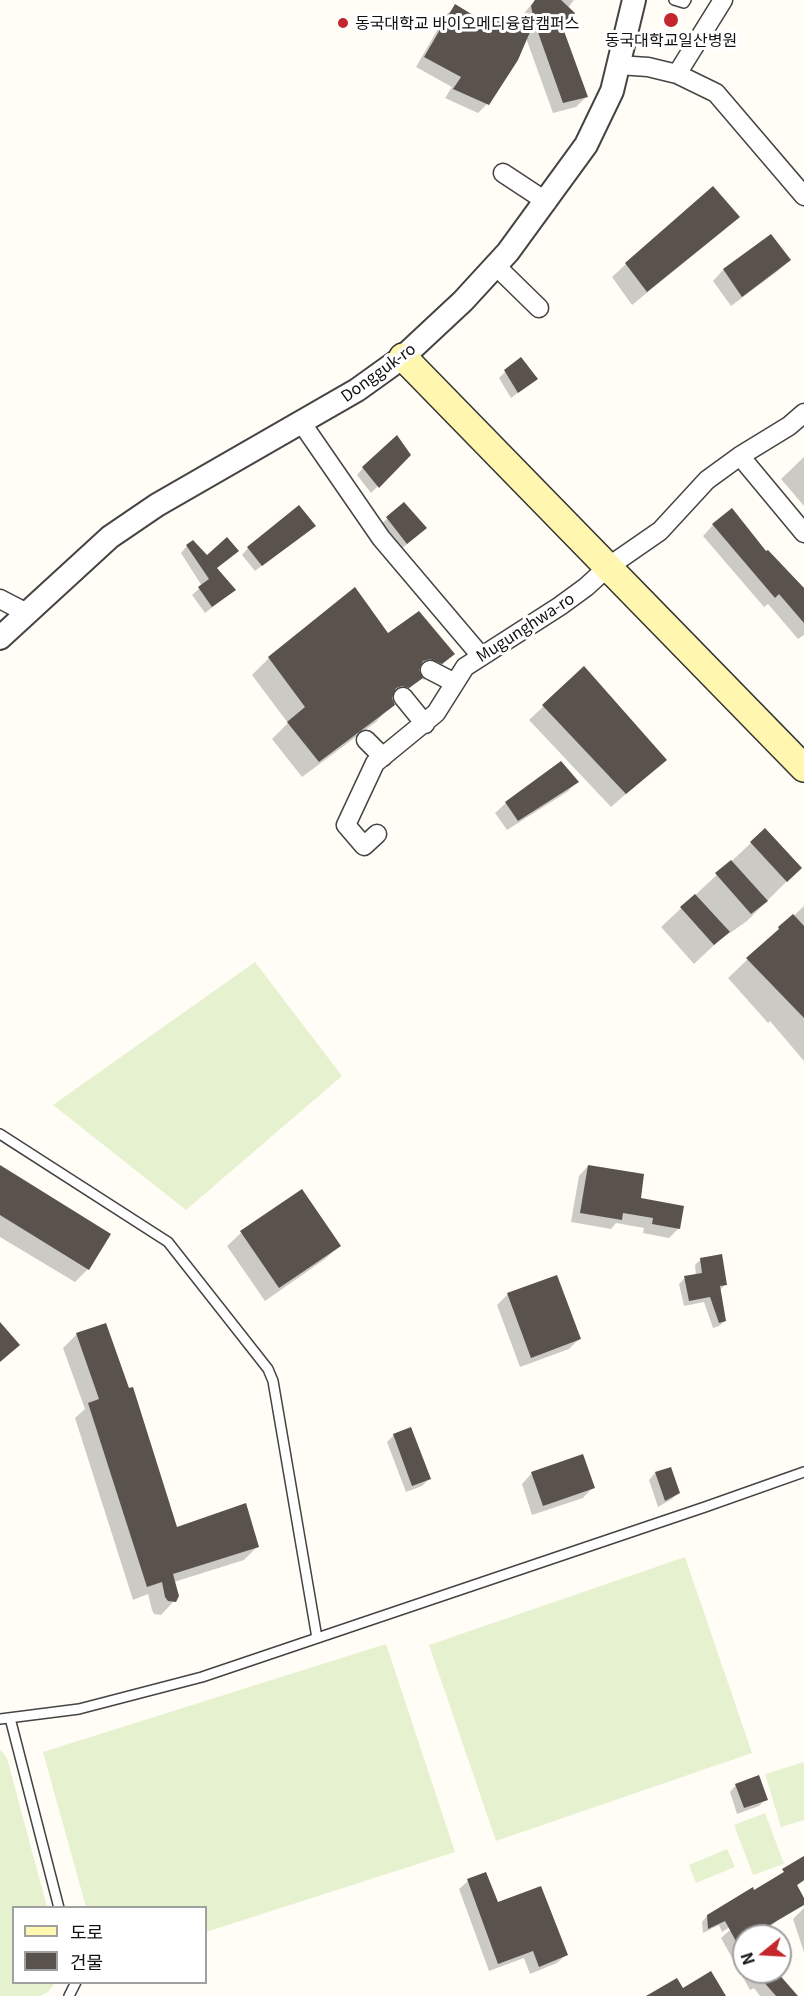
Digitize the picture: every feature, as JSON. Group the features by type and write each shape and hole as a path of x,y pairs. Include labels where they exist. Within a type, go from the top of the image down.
{"main road":[{"path":"403,357 804,768"}],"street":[{"name":"Dongguk-ro","path":"0,638 110,537 157,505 357,390 403,357 463,300 508,252 586,146 612,92 634,0"},
{"path":"677,74 723,0"},
{"path":"618,65 648,67 677,74 716,93 804,196"},
{"path":"503,173 547,202"},
{"path":"495,266 539,308"},
{"name":"Mugunghwa-ro","path":"377,834 364,846 346,825 375,763 436,713 465,667 569,599 608,567 660,531 707,480 740,456 789,426 804,413"},
{"path":"301,422 381,538 481,656"},
{"path":"740,456 804,533"},
{"path":"0,599 27,613"},
{"path":"430,670 455,683"},
{"path":"403,697 425,724"},
{"path":"366,740 382,757"}],"lane":[{"path":"674,0 684,3 686,0"},
{"path":"0,1134 168,1242 268,1368 273,1381 317,1638"},
{"path":"58,1906 5,1718 80,1709 202,1677 804,1472"}],"green space":[{"path":"255,962 342,1076 186,1210 53,1105"},
{"path":"685,1557 752,1753 496,1841 429,1645"},
{"path":"386,1644 455,1852 207,1932 207,1906 86,1906 43,1752"},
{"path":"0,1749 7,1758 47,1906 12,1906 12,1984 54,1984 48,1992 40,1996 0,1996"},
{"path":"804,1762 804,1820 781,1827 765,1774"},
{"path":"765,1813 784,1864 753,1875 734,1825"},
{"path":"727,1849 735,1867 696,1883 689,1865"}],"building":[{"path":"535,0 561,0 575,13 564,31 588,97 563,103 534,21 531,6"},
{"path":"455,4 491,26 501,13 530,32 518,60 489,105 453,89 461,77 424,57"},
{"path":"713,186 740,217 647,292 625,263"},
{"path":"771,234 791,260 742,297 723,269"},
{"path":"521,357 538,379 518,393 504,370"},
{"path":"397,435 411,455 379,488 362,467"},
{"path":"404,502 427,528 407,544 386,517"},
{"path":"299,505 316,526 262,566 247,547"},
{"path":"732,508 766,551 768,550 804,588 804,623 779,594 775,598 712,524"},
{"path":"227,537 239,551 217,568 236,590 212,607 198,587 209,579 186,545 193,540 207,555"},
{"path":"355,587 388,633 419,611 455,654 442,664 430,659 423,661 419,670 423,678 409,688 402,686 396,688 392,698 395,705 319,762 287,722 305,707 268,657"},
{"path":"584,666 667,760 626,794 542,705"},
{"path":"561,761 579,782 518,821 505,802"},
{"path":"765,828 802,868 787,882 750,842"},
{"path":"731,860 768,901 751,914 715,873"},
{"path":"695,894 730,932 714,945 680,907"},
{"path":"793,914 804,926 804,1018 746,958"},
{"path":"0,1165 111,1234 89,1270 0,1215"},
{"path":"588,1165 644,1174 641,1198 684,1206 680,1229 652,1224 653,1218 623,1213 622,1220 580,1213"},
{"path":"302,1189 341,1246 279,1288 240,1231"},
{"path":"722,1254 727,1285 720,1286 726,1321 719,1323 710,1297 689,1301 684,1276 702,1273 700,1258"},
{"path":"557,1275 581,1339 531,1358 507,1293"},
{"path":"0,1322 20,1345 0,1362"},
{"path":"106,1323 129,1388 133,1387 177,1527 246,1503 259,1547 173,1574 179,1596 176,1602 168,1601 165,1597 162,1582 147,1587 88,1403 99,1399 76,1333"},
{"path":"411,1427 431,1479 412,1486 393,1434"},
{"path":"583,1454 595,1488 543,1506 531,1472"},
{"path":"671,1467 680,1493 665,1501 655,1472"},
{"path":"759,1775 768,1800 744,1808 735,1784"},
{"path":"804,1856 804,1880 797,1885 804,1898 804,1905 772,1924 732,1924 732,1934 725,1921 708,1929 707,1915 753,1887 754,1890 784,1872 782,1869"},
{"path":"486,1872 498,1902 541,1886 568,1955 539,1967 533,1951 498,1964 467,1879"},
{"path":"711,1971 726,1996 646,1996 677,1978 683,1988"},
{"path":"766,1984 788,1984 798,1996 776,1996"}],"place":[{"name":"동국대학교일산병원","path":"671,20"},
{"name":"동국대학교 바이오메디융합캠퍼스","path":"343,23"}]}
